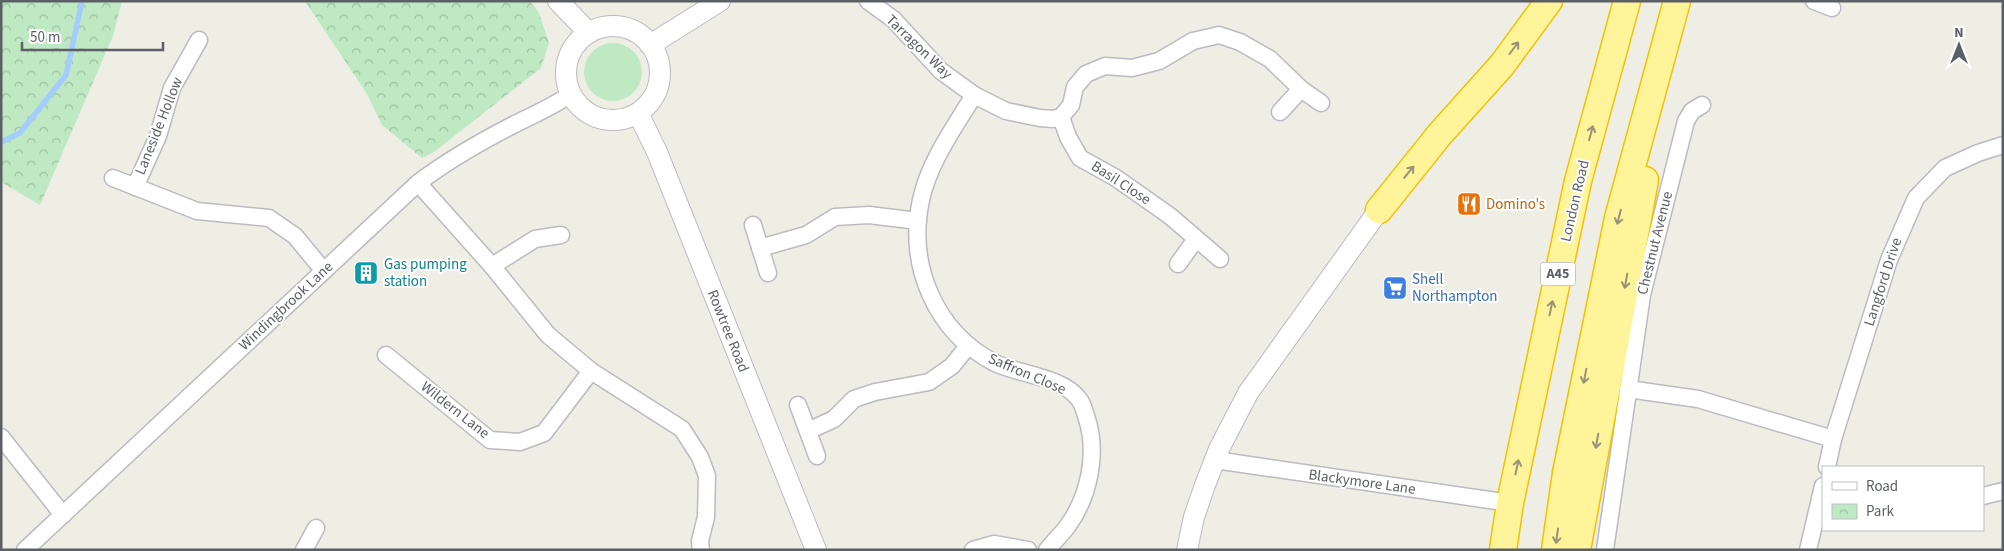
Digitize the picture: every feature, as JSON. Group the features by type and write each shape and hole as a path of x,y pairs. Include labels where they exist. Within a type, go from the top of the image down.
{"highway":[{"path":"1379,210 1434,141 1502,64 1550,1"},
{"name":"London Road","path":"1503,550 1510,503 1578,182 1627,1"},
{"path":"1555,550 1568,463 1618,218 1677,1"},
{"path":"1578,550 1645,176 1662,60"}],"street":[{"path":"558,1 589,33"},
{"path":"650,45 720,1"},
{"name":"Tarragon Way","path":"868,1 893,19 941,72 974,95 1006,111 1040,118 1053,119 1061,117"},
{"path":"1814,1 1832,8"},
{"path":"614,26 629,29 643,37 656,54 660,70 659,84 650,103 638,113 622,119 608,120 596,117 588,113 571,94 566,77 567,63 574,46 589,33 614,26"},
{"path":"1061,117 1071,106 1075,87 1086,74 1105,66 1132,68 1159,61 1193,41 1219,35 1240,42 1270,59 1301,89 1321,103"},
{"name":"Laneside Hollow","path":"135,186 158,136 172,88 199,40"},
{"path":"1280,112 1301,89"},
{"name":"Windingbrook Lane","path":"25,550 418,183 512,125 555,105 571,94"},
{"name":"Saffron Close","path":"974,95 937,157 921,200 918,221 918,247 922,272 934,304 950,328 968,346 997,364 1059,384 1078,398 1085,413 1092,433 1092,463 1083,498 1067,527 1047,550"},
{"name":"Chestnut Avenue","path":"1605,550 1642,295 1686,121 1692,111 1702,105"},
{"name":"Rowtree Road","path":"638,113 657,152 816,550"},
{"name":"Basil Close","path":"1061,117 1068,137 1080,158 1116,178 1170,216 1220,259"},
{"name":"Langford Drive","path":"1827,466 1889,260 1916,198 1945,168 1978,153 2003,145"},
{"name":"Laneside Hollow","path":"112,178 197,211 269,218 294,236 323,270"},
{"path":"418,183 492,266 548,335 591,371 682,429 700,457 707,476 706,517 700,541 701,550"},
{"path":"1187,550 1194,516 1215,460 1248,393 1379,210"},
{"path":"760,248 806,235 835,217 869,215 918,221"},
{"path":"753,225 768,272"},
{"path":"492,266 536,239 561,235"},
{"path":"1178,264 1196,240"},
{"path":"808,431 834,419 854,399 875,392 929,382 952,366 968,346"},
{"name":"Wildern Lane","path":"386,355 490,440 520,442 544,433 591,371"},
{"path":"1628,389 1698,399 1834,439"},
{"path":"798,405 818,456"},
{"path":"1,437 63,515"},
{"name":"Blackymore Lane","path":"1215,460 1510,503"},
{"path":"1808,550 1822,490"},
{"path":"1984,496 2003,491"},
{"path":"304,550 316,528"},
{"path":"974,550 994,544 1028,550"}],"green space":[{"path":"1,1 122,1 113,36 40,205 1,182"},
{"path":"305,1 530,1 539,13 549,43 541,68 434,152 422,158 382,125 367,94"},
{"path":"607,43 619,43 634,51 642,66 642,78 634,93 619,101 607,101 592,93 584,78 584,66 592,51"}],"waterway":[{"path":"1,142 20,133 66,75 82,1"}],"place":[{"name":"Domino's","path":"1469,204"},
{"name":"Gas pumping station","path":"366,273"},
{"name":"Shell Northampton","path":"1395,288"}]}
